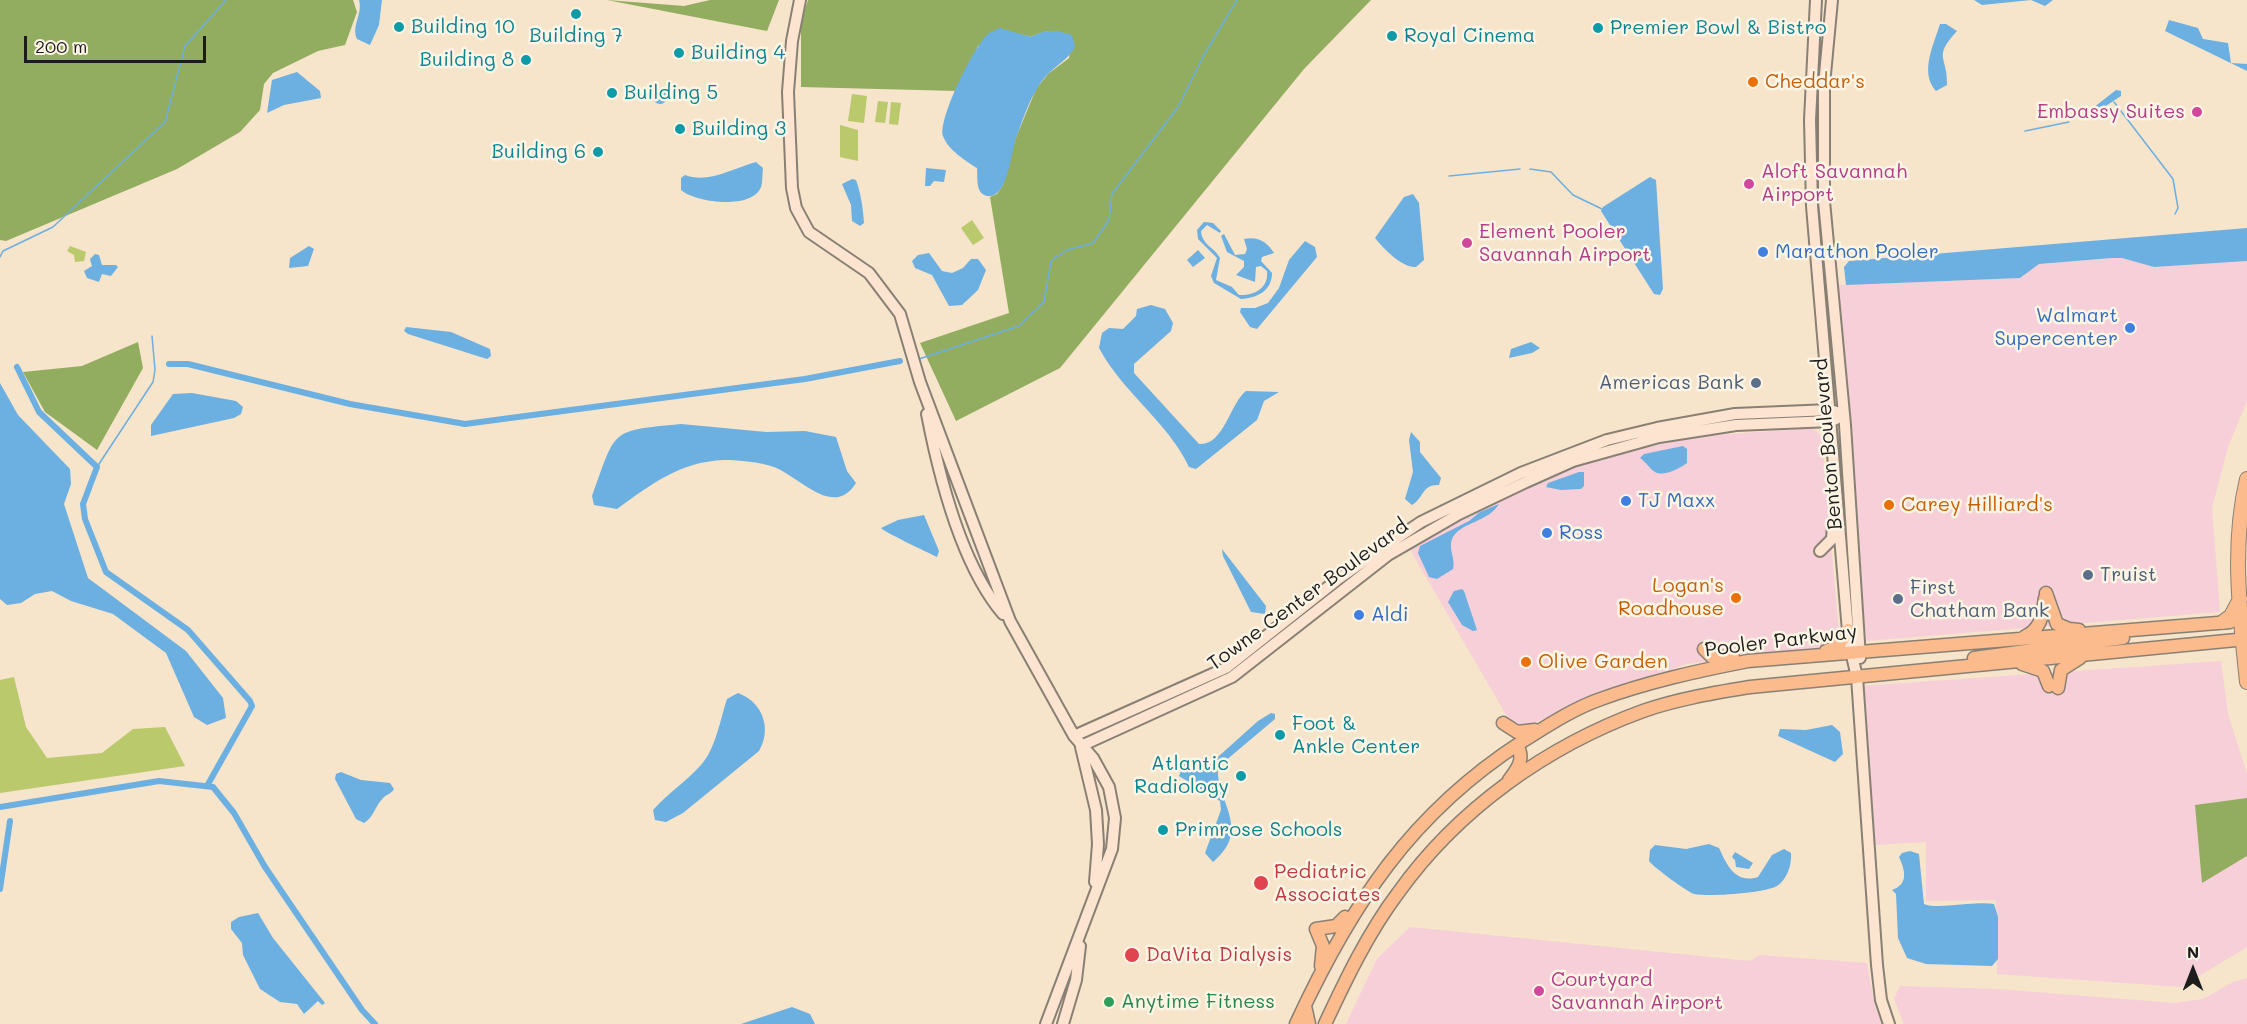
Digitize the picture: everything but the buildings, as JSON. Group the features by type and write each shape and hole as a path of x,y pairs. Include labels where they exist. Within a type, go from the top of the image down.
{"highway":[{"path":"2247,479 2238,533 2237,568 2245,620 2247,682"},
{"path":"2223,622 2231,616 2240,599"}],"main road":[{"path":"2019,639 2032,634 2041,623 2046,593 2057,624 2068,629 2101,632"},
{"name":"Pooler Parkway","path":"1296,1024 1343,929 1373,884 1420,826 1487,764 1542,729 1597,700 1686,674 1748,661 1821,653 2245,620"},
{"path":"1932,669 1961,659 2139,636 2186,625"},
{"path":"1821,653 1838,646 1848,630"},
{"path":"1325,1024 1361,950 1398,891 1443,839 1507,784 1574,741 1644,711 1683,700 1750,687 2246,638"},
{"path":"1686,674 1700,662 1704,649 1712,657 1719,659 1776,652 1800,655"},
{"path":"2009,662 2032,665 2043,671 2054,687 2061,670 2070,662 2088,655"},
{"path":"1503,723 1517,732 1542,729"},
{"path":"1507,784 1521,760 1522,754 1517,745"},
{"path":"1319,976 1323,946 1316,929 1336,926 1360,894 1373,884"},
{"path":"1332,1024 1334,1005"},
{"path":"1305,1006 1309,1024"}],"street":[{"path":"800,0 792,41 788,92 792,188 796,208 809,232 869,273 900,314 920,382 1010,621 1074,736 1102,773 1109,787 1115,818 1113,846 1094,890 1081,934 1046,1024"},
{"name":"Benton Boulevard","path":"1816,0 1810,120 1812,207 1848,630 1855,651"},
{"name":"Benton Boulevard","path":"1832,0 1824,85 1824,201 1844,414 1855,651 1877,965 1881,1000 1889,1024"},
{"name":"Towne Center Boulevard","path":"1074,736 1226,668 1387,544 1421,522 1498,484 1607,440 1696,420 1844,414"},
{"name":"Towne Center Boulevard","path":"1081,746 1232,677 1392,553 1459,514 1526,482 1580,459 1659,437 1769,418"},
{"name":"Benton Boulevard","path":"1834,469 1829,483 1833,535 1829,544 1820,550 1832,551 1842,564"},
{"path":"1081,746 1096,810 1098,844 1094,890"},
{"path":"1063,1024 1076,980 1081,934"}],"shaded area":[{"path":"2122,258 2154,267 2247,261 2247,401 2228,447 2212,508 2220,612 1866,641 1838,285 2020,278 2039,264"},
{"path":"1813,428 1822,437 1839,635 1829,646 1686,664 1515,730 1408,546 1506,495 1578,465 1690,437"},
{"path":"2221,661 2228,714 2247,774 2247,947 2181,987 1997,974 1996,900 1926,901 1926,842 1874,845 1860,686"},
{"path":"1410,927 1750,961 1760,955 1867,963 1875,1007 1883,1024 1346,1024 1377,959"},
{"path":"2247,978 2247,1024 1904,1024 1894,999 1900,986 1997,989 2175,1003 2203,999 2233,982"}],"green space":[{"path":"0,0 353,0 357,12 345,45 318,51 273,73 264,84 260,110 240,132 177,169 6,241 0,240"},
{"path":"607,0 684,6 710,0 779,0 767,31"},
{"path":"808,0 1371,0 1304,69 1060,368 956,421 920,343 1009,313 990,197 997,194 1003,185 1015,140 1036,89 1048,74 1069,58 1072,36 1051,31 1031,37 1019,34 978,46 957,91 801,87 801,21"},
{"path":"852,94 867,96 864,123 848,121"},
{"path":"878,101 888,102 885,123 875,122"},
{"path":"891,102 901,103 898,125 889,124"},
{"path":"840,125 858,130 858,161 840,157"},
{"path":"972,220 984,238 973,245 961,228"},
{"path":"70,246 86,252 84,261 75,262 74,255 67,251"},
{"path":"138,342 143,368 97,450 45,412 23,372 82,366"},
{"path":"14,677 26,727 47,758 102,753 133,729 165,727 185,766 0,793 0,680"},
{"path":"2247,798 2247,856 2202,883 2195,805"}],"water":[{"path":"359,0 382,0 379,25 370,45 357,39"},
{"path":"1974,0 2031,0 1982,5"},
{"path":"2031,0 2053,0 2045,6"},
{"path":"2169,20 2198,28 2203,39 2228,43 2231,63 2247,64 2247,71 2165,31"},
{"path":"1940,24 1946,24 1957,31 1943,52 1947,85 1936,91 1931,84 1928,67"},
{"path":"1000,28 1031,37 1046,32 1066,33 1072,35 1075,47 1046,76 1036,90 1016,138 1004,183 994,195 987,196 979,188 977,168 949,146 943,136 943,127 951,99 974,53 988,34"},
{"path":"297,72 320,91 321,98 284,105 267,113 272,80"},
{"path":"657,90 663,90 667,97 663,104 657,104 653,100 653,94"},
{"path":"2116,90 2121,91 2121,96 2095,113 2093,108"},
{"path":"756,162 763,168 762,185 756,194 747,199 711,201 688,195 681,190 681,178 685,175 703,178"},
{"path":"926,168 946,170 944,182 934,181 930,186 925,186"},
{"path":"1650,177 1656,180 1663,289 1660,295 1654,294 1601,211 1603,207"},
{"path":"852,179 856,180 861,201 864,223 860,226 852,221 851,205 842,184"},
{"path":"1413,194 1419,203 1424,260 1416,267 1399,261 1375,238 1404,197"},
{"path":"1204,222 1213,223 1221,231 1220,233 1207,225 1201,231 1206,243 1220,258 1216,280 1232,287 1239,295 1259,290 1266,282 1267,271 1261,266 1256,267 1255,282 1236,275 1244,267 1244,261 1227,252 1221,236 1224,234 1235,255 1245,254 1247,249 1244,239 1249,238 1265,243 1271,249 1274,253 1262,257 1261,261 1272,273 1266,289 1253,297 1241,299 1214,283 1211,276 1217,258 1198,239 1197,230"},
{"path":"2247,228 2247,261 2154,267 2122,258 2112,258 2039,264 2020,278 1846,285 1844,267 1849,261"},
{"path":"1305,241 1315,247 1317,257 1257,329 1250,327 1240,312 1241,308 1255,308 1268,303 1279,288 1289,260"},
{"path":"309,246 314,249 308,266 289,268 290,258"},
{"path":"1198,250 1205,258 1193,267 1187,260"},
{"path":"929,253 942,271 952,273 963,268 971,259 978,259 986,270 978,290 962,305 949,306 932,275 915,268 912,261 918,255"},
{"path":"95,254 99,255 102,265 118,267 111,276 102,274 99,282 87,278 84,271 92,266 90,259"},
{"path":"1151,305 1165,309 1173,323 1171,331 1134,364 1134,373 1199,444 1208,443 1215,438 1246,391 1279,392 1264,401 1257,420 1196,469 1189,467 1158,421 1120,379 1099,348 1102,333 1109,328 1123,329 1136,316 1137,309"},
{"path":"406,327 451,332 490,349 491,356 487,359 408,334 404,331"},
{"path":"1531,342 1540,348 1532,353 1509,358 1511,349"},
{"path":"0,383 18,415 70,469 71,484 64,504 88,578 186,651 223,698 226,718 207,725 194,717 166,653 113,614 71,601 52,591 35,594 21,603 7,605 0,599"},
{"path":"192,393 236,401 243,407 241,414 234,418 151,436 151,425 173,394"},
{"path":"681,424 766,432 805,431 836,437 847,471 856,483 847,493 838,497 827,496 774,467 724,460 693,465 680,470 654,483 617,509 594,505 592,496 606,457 618,438 627,432 640,429"},
{"path":"1411,432 1420,442 1420,452 1441,478 1439,485 1426,489 1412,505 1405,499 1413,472 1409,440"},
{"path":"1683,446 1687,449 1687,463 1667,473 1655,472 1640,458 1644,454"},
{"path":"1584,472 1584,486 1581,489 1561,490 1546,487 1548,483"},
{"path":"1499,504 1488,515 1462,528 1453,537 1451,545 1453,569 1437,579 1429,577 1418,553 1420,546 1469,521 1480,512"},
{"path":"924,515 939,551 937,557 881,528 898,520"},
{"path":"1222,549 1266,606 1265,614 1251,612 1223,556"},
{"path":"1462,589 1477,630 1473,631 1462,625 1448,602 1454,591"},
{"path":"738,693 754,703 763,717 765,734 759,751 683,813 666,822 655,820 653,810 706,758 714,742 727,699"},
{"path":"1271,713 1275,714 1275,719 1218,767 1231,826 1230,838 1225,850 1213,862 1205,853 1221,810 1220,801 1179,776 1186,758 1209,765 1258,721"},
{"path":"1832,725 1840,732 1843,754 1835,762 1778,736 1780,729 1806,730"},
{"path":"341,772 361,780 390,783 394,789 383,798 364,823 356,819 335,779 336,774"},
{"path":"1709,844 1719,848 1733,872 1743,878 1758,877 1772,855 1784,849 1791,853 1790,867 1777,886 1737,894 1702,895 1685,889 1649,861 1650,850 1655,845 1686,849"},
{"path":"1910,851 1919,854 1924,904 1938,906 1994,904 1998,917 1998,959 1992,966 1926,964 1907,958 1898,938 1896,894 1892,890 1901,884 1904,876 1899,857 1902,853"},
{"path":"1735,852 1753,863 1749,869 1736,867 1732,857"},
{"path":"258,913 273,938 325,1003 322,1005 318,1001 304,1014 297,1004 280,1002 260,989 243,955 242,943 231,929 231,922 239,917"},
{"path":"792,1007 810,1014 815,1024 741,1024"}],"waterway":[{"path":"0,257 3,251 53,227 165,122 185,46 226,0"},
{"path":"919,359 1019,326 1044,302 1051,261 1067,250 1093,243 1109,220 1112,194 1178,107 1204,55 1237,0"},
{"path":"2114,102 2173,179 2178,208 2175,214"},
{"path":"2025,131 2069,122"},
{"path":"1449,176 1520,169"},
{"path":"1530,169 1551,172 1573,195 1602,209"},
{"path":"97,467 153,382 155,370 152,336"},
{"path":"169,364 188,364 350,404 465,424 805,379 900,361"},
{"path":"17,367 39,412 97,467 83,504 85,519 106,572 188,630 250,701 252,706 207,786"},
{"path":"0,807 159,781 213,787 234,813 265,867 362,1010 375,1024"},
{"path":"0,889 10,821"}],"place":[{"name":"Building 7","path":"576,14"},
{"name":"Building 10","path":"399,27"},
{"name":"Premier Bowl & Bistro","path":"1598,28"},
{"name":"Royal Cinema","path":"1392,36"},
{"name":"Building 4","path":"679,53"},
{"name":"Building 8","path":"526,60"},
{"name":"Cheddar's","path":"1753,82"},
{"name":"Building 5","path":"612,93"},
{"name":"Embassy Suites","path":"2197,112"},
{"name":"Building 3","path":"680,129"},
{"name":"Building 6","path":"598,152"},
{"name":"Aloft Savannah Airport","path":"1749,184"},
{"name":"Element Pooler Savannah Airport","path":"1467,243"},
{"name":"Marathon Pooler","path":"1763,252"},
{"name":"Walmart Supercenter","path":"2130,328"},
{"name":"Americas Bank","path":"1756,383"},
{"name":"TJ Maxx","path":"1626,501"},
{"name":"Carey Hilliard's","path":"1889,505"},
{"name":"Ross","path":"1547,533"},
{"name":"Truist","path":"2088,575"},
{"name":"Logan's Roadhouse","path":"1736,598"},
{"name":"First Chatham Bank","path":"1898,599"},
{"name":"Aldi","path":"1359,615"},
{"name":"Olive Garden","path":"1526,662"},
{"name":"Foot & Ankle Center","path":"1280,735"},
{"name":"Atlantic Radiology","path":"1241,776"},
{"name":"Primrose Schools","path":"1163,830"},
{"name":"Pediatric Associates","path":"1261,883"},
{"name":"DaVita Dialysis","path":"1132,955"},
{"name":"Courtyard Savannah Airport","path":"1539,991"},
{"name":"Anytime Fitness","path":"1109,1002"}]}
